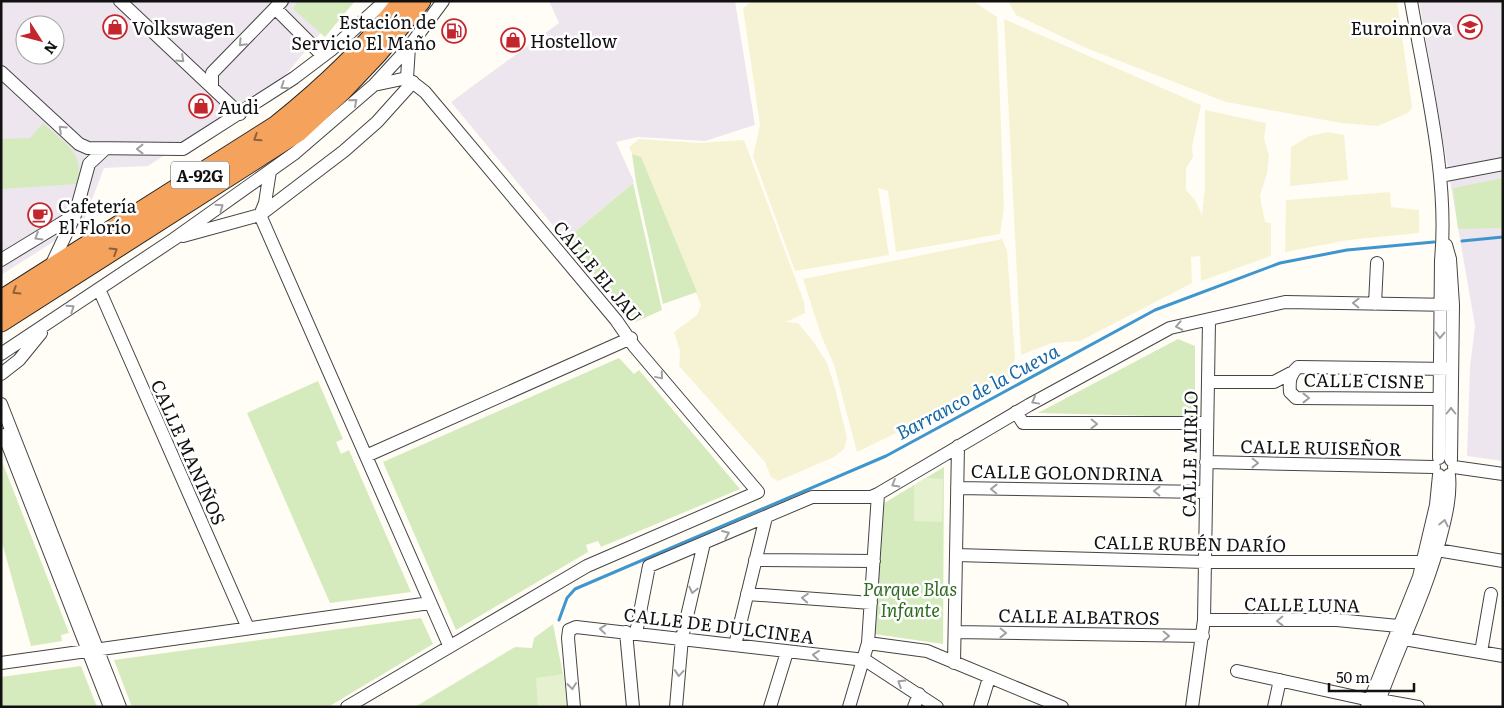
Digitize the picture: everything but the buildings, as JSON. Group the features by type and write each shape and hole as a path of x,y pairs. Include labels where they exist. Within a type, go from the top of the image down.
{"highway":[{"name":"A-92G","path":"1,300 277,125 316,93 351,60 402,1"},
{"name":"A-92G","path":"1,322 298,132 343,90 378,53 421,1"}],"street":[{"path":"120,1 240,114"},
{"path":"1,72 79,144 88,148 104,150 183,149 294,78 331,50 384,1"},
{"path":"1,354 174,239 270,171 317,134 374,85 409,47 443,1"},
{"path":"1373,703 1398,626 1424,562 1444,467 1446,305 1440,176 1410,1"},
{"path":"212,87 212,73 278,4 322,56"},
{"path":"174,239 260,215 344,151 377,122 410,80 409,47"},
{"path":"374,85 410,80"},
{"name":"CALLE EL JAU","path":"410,80 425,92 631,338 634,346 758,492 587,566 449,645"},
{"path":"268,152 317,134"},
{"path":"48,271 75,215 89,164 104,150"},
{"path":"1440,176 1503,164"},
{"path":"270,171 268,190 260,215 449,645 347,707"},
{"path":"268,190 284,198"},
{"path":"1,260 75,215"},
{"path":"1375,304 1377,263"},
{"name":"CALLE MANIÑOS","path":"99,289 248,628"},
{"path":"633,707 631,632 649,566 812,497 871,497 878,494 1016,412 1170,328 1209,321 1285,302 1446,305"},
{"name":"CALLE MIRLO","path":"1192,707 1204,620 1209,321"},
{"path":"1,374 19,360 49,323"},
{"path":"366,456 631,338"},
{"name":"CALLE CISNE","path":"1208,382 1274,382 1291,373 1298,366 1445,369"},
{"path":"1373,703 1404,639 1429,578 1445,520 1450,485 1444,467 1439,399 1445,369"},
{"name":"CALLE CISNE","path":"1290,392 1291,373"},
{"name":"CALLE CISNE","path":"1274,382 1296,398 1439,399"},
{"path":"1,404 92,650 110,707"},
{"path":"1016,412 1023,423 1206,423"},
{"path":"1,428 92,650 120,707"},
{"path":"954,663 958,446"},
{"name":"CALLE RUISEÑOR","path":"1206,462 1444,467 1503,474"},
{"name":"CALLE GOLONDRINA","path":"957,488 1206,492"},
{"path":"849,707 868,644 878,494"},
{"path":"735,645 766,517"},
{"path":"676,707 682,638 704,543"},
{"path":"1437,550 1503,561"},
{"name":"CALLE RUBÉN DARÍO","path":"956,555 1205,562 1424,562"},
{"path":"755,560 874,561"},
{"path":"747,594 871,602"},
{"path":"1481,652 1490,594"},
{"path":"1,663 430,603"},
{"name":"CALLE LUNA","path":"1204,620 1337,620 1398,626"},
{"name":"CALLE DE DULCINEA","path":"574,707 568,638 570,630 576,626 864,660"},
{"name":"CALLE ALBATROS","path":"955,632 1202,636"},
{"path":"1404,639 1503,656"},
{"path":"868,644 927,651 1048,704 1062,707"},
{"path":"770,707 788,652"},
{"path":"864,660 938,707"},
{"path":"1237,671 1373,703 1418,707"},
{"path":"980,707 989,678"},
{"path":"1274,707 1280,680"},
{"path":"914,707 919,694"}],"shaded area":[{"path":"1,1 348,1 282,79 148,166 104,168 83,223 1,275"},
{"path":"549,1 735,1 755,125 705,141 638,137 616,142 634,182 565,240 451,102 559,23"},
{"path":"752,1 973,1 997,17 1004,208 1000,234 896,252 888,191 878,188 889,255 795,271 753,156 760,125 743,8"},
{"path":"1008,1 1397,1 1412,107 1408,113 1378,126 1341,123 1226,102 1086,48 1016,15"},
{"path":"1419,1 1503,1 1503,461 1467,456 1470,367 1475,326"},
{"path":"1004,19 1201,105 1192,147 1193,157 1186,168 1186,190 1195,200 1202,215 1205,187 1205,110 1266,123 1264,138 1269,156 1267,173 1260,196 1265,222 1271,223 1271,256 1201,281 1200,256 1191,257 1192,283 1080,341 1052,343 1021,355"},
{"path":"1328,132 1344,135 1348,180 1290,186 1291,147 1309,136"},
{"path":"639,139 699,143 744,140 804,302 805,313 786,322 798,323 813,341 827,363 835,388 847,438 844,449 834,457 778,481 771,477 765,462 679,366 680,351 674,332 697,315 701,305 641,158 632,154 629,147"},
{"path":"1390,192 1391,207 1419,210 1419,233 1348,240 1285,252 1286,200"},
{"path":"1002,239 1007,250 1015,358 1011,378 857,452 834,365 821,335 803,279"}],"green space":[{"path":"298,1 355,1 325,37 293,9"},
{"path":"43,123 66,143 76,156 79,173 77,184 1,189 1,139 30,138"},
{"path":"632,154 641,157 697,292 663,304 636,182"},
{"path":"1503,178 1503,228 1458,229 1453,188"},
{"path":"633,183 662,310 635,322 565,240"},
{"path":"1178,339 1195,346 1195,417 1038,413"},
{"path":"619,358 634,374 639,370 740,489 601,547 598,541 586,545 588,552 456,630 383,462"},
{"path":"318,381 343,439 336,442 341,454 349,450 411,592 330,603 247,413"},
{"path":"1,459 69,633 61,635 62,641 31,646 1,539"},
{"name":"Parque Blas Infante","path":"944,467 943,644 874,634 881,505"},
{"path":"925,478 943,479 942,522 914,521 914,485"},
{"path":"421,618 433,644 328,707 132,707 114,660"},
{"path":"553,624 563,674 567,707 415,707 515,647 532,648 534,638"},
{"path":"81,666 97,707 1,707 1,677"},
{"path":"563,674 567,707 538,707 536,678"}],"waterway":[{"name":"Barranco de la Cueva","path":"1462,241 1503,237"},
{"name":"Barranco de la Cueva","path":"559,620 567,598 575,589 886,456 1155,310 1280,263 1347,250 1434,242"}],"place":[{"name":"Volkswagen","path":"115,27"},
{"name":"Euroinnova","path":"1470,27"},
{"name":"Estación de Servicio El Maño","path":"454,31"},
{"name":"Hostellow","path":"513,40"},
{"name":"Audi","path":"201,106"},
{"name":"Cafetería El Florío","path":"40,215"}]}
